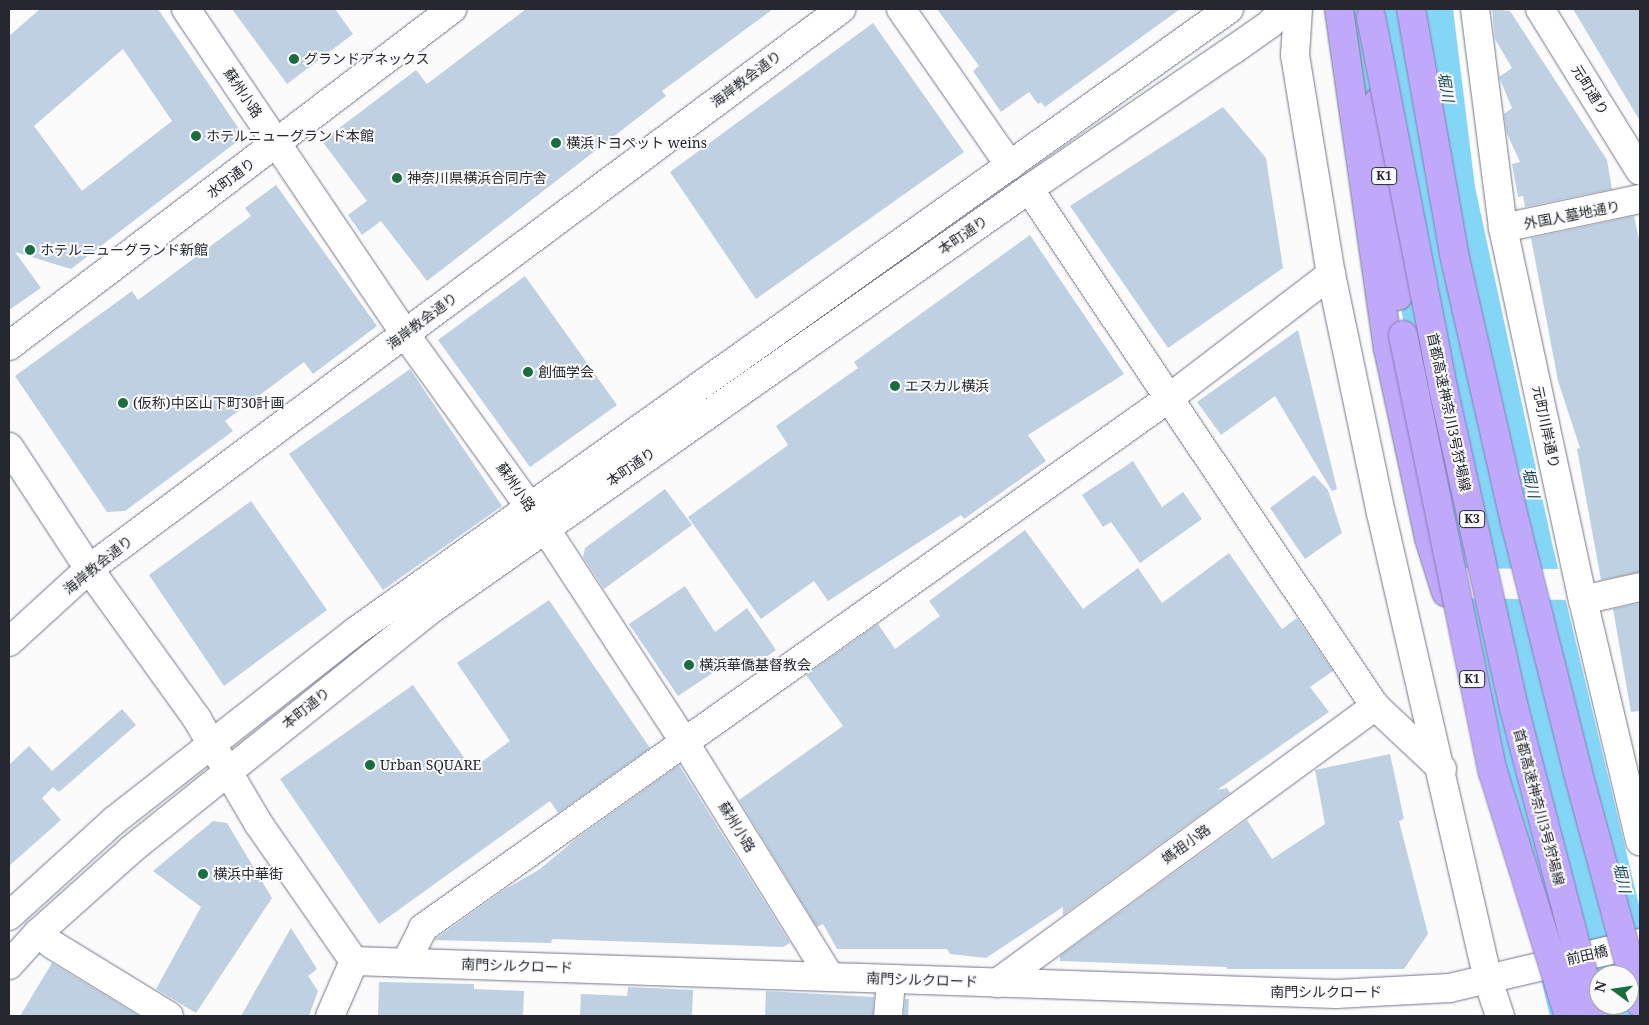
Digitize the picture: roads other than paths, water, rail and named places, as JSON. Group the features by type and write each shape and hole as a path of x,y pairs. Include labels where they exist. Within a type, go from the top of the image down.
{"highway":[{"path":"1339,9 1388,348 1429,538 1470,667"},
{"path":"1411,9 1454,254 1572,751 1640,1003"},
{"name":"K1","path":"1370,13 1383,163 1403,335 1493,772 1569,1016"},
{"name":"首都高速神奈川3号狩場線","path":"1370,13 1443,388 1514,708 1594,1016"}],"street":[{"name":"蘇州小路","path":"186,9 405,334 538,518 685,743 830,977"},
{"name":"水町通り","path":"9,346 452,9"},
{"name":"海岸教会通り","path":"9,642 89,569 841,9"},
{"path":"901,9 1010,166"},
{"name":"本町通り","path":"9,965 38,933 134,848 430,610 538,518 781,326 1010,166 1229,9"},
{"path":"1298,9 1295,55 1331,274 1381,513 1442,769 1488,978 1500,1016"},
{"name":"元町川岸通り","path":"1475,9 1502,228 1583,600 1640,841"},
{"name":"元町通り","path":"1540,9 1640,171"},
{"path":"1274,14 1295,55"},
{"name":"本町通り","path":"9,916 70,858 212,742 356,632 538,518 1028,188 1274,14"},
{"path":"1028,188 1375,706 1442,769"},
{"name":"外国人墓地通り","path":"1502,228 1640,199"},
{"path":"406,962 423,928 1169,398 1331,274"},
{"path":"9,447 89,569 212,742 258,824 354,961 330,1016"},
{"path":"1583,600 1640,587"},
{"name":"媽祖小路","path":"997,983 1375,706"},
{"path":"38,933 53,945 169,1016"},
{"name":"前田橋","path":"1488,978 1640,943"},
{"name":"南門シルクロード","path":"354,961 997,983 1335,1005 1450,988 1488,978"},
{"path":"888,1016 891,979"}],"water":[{"name":"堀川","path":"1348,9 1453,9 1475,187 1552,543 1640,909 1640,1016 1550,1016 1449,604 1392,251"}],"place":[{"name":"グランドアネックス","path":"294,59"},
{"name":"ホテルニューグランド本館","path":"196,136"},
{"name":"横浜トヨペット weins","path":"556,143"},
{"name":"神奈川県横浜合同庁舎","path":"397,178"},
{"name":"ホテルニューグランド新館","path":"30,250"},
{"name":"創価学会","path":"528,372"},
{"name":"エスカル横浜","path":"895,386"},
{"name":"(仮称)中区山下町30計画","path":"123,403"},
{"name":"横浜華僑基督教会","path":"689,665"},
{"name":"Urban SQUARE","path":"370,765"},
{"name":"横浜中華街","path":"203,874"}]}
